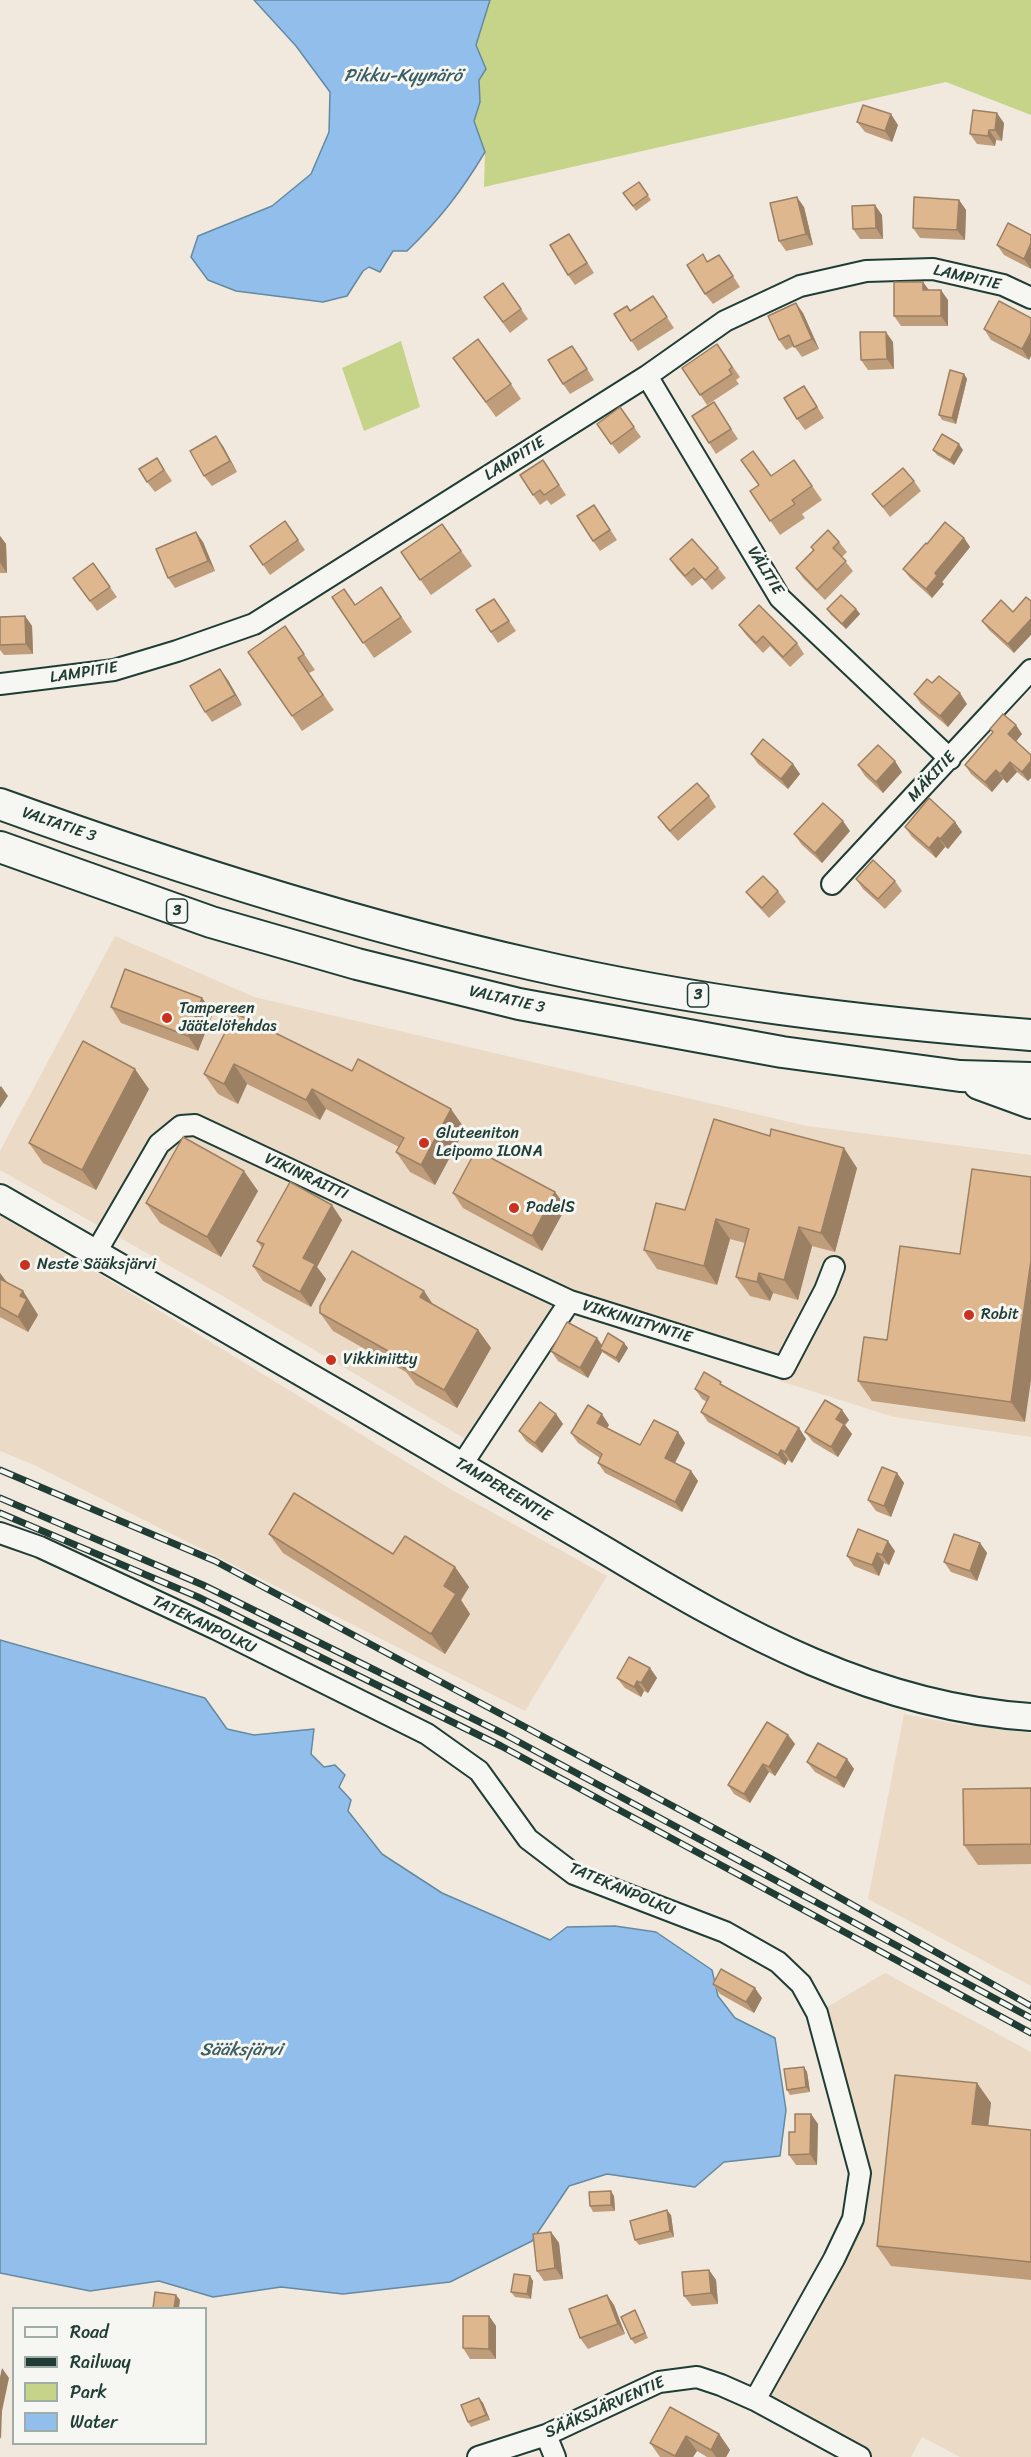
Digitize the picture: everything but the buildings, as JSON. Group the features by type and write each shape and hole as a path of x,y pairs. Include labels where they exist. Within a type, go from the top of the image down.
{"highway":[{"name":"VALTATIE 3","path":"0,804 227,882 371,925 531,964 629,984 793,1011 900,1025 1031,1035"},
{"name":"VALTATIE 3","path":"0,847 211,922 357,964 519,1004 782,1052 960,1076 1031,1078"},
{"path":"960,1076 1031,1103"}],"main road":[{"name":"TAMPEREENTIE","path":"0,1198 715,1616 830,1671 906,1696 941,1705 1031,1717"}],"street":[{"name":"LAMPITIE","path":"0,684 114,670 254,624 647,376 725,321 800,286 866,271 933,269 1003,285 1031,297"},
{"name":"VÄLITIE","path":"647,376 780,598 950,759"},
{"name":"MÄKITIE","path":"832,884 1031,669"},
{"name":"VIKINRAITTI","path":"95,1254 159,1144 181,1126 195,1125 570,1301"},
{"name":"VIKKINIITYNTIE","path":"461,1466 570,1301 784,1368 825,1290 834,1267"},
{"name":"TATEKANPOLKU","path":"0,1533 40,1547 216,1629 427,1734 479,1770 528,1839 574,1874 724,1932 778,1962 801,1984 817,2013 860,2173 853,2219 834,2259 755,2400"},
{"name":"SÄÄKSJÄRVENTIE","path":"478,2457 546,2435 659,2382 697,2377 755,2400 860,2457"},
{"path":"546,2435 555,2457"}],"shaded area":[{"path":"115,936 254,997 807,1126 1031,1155 1031,1437 894,1417 780,1381 784,1369 570,1301 474,1444 221,1295 0,1170 0,1151"},
{"path":"0,1213 452,1490 607,1576 525,1711 34,1465 0,1451"},
{"path":"904,1714 956,1724 1031,1733 1031,1986 868,1899"},
{"path":"885,1973 1031,2052 1031,2457 960,2457 922,2437 911,2457 860,2457 755,2400 834,2259 860,2173 817,2013"}],"green space":[{"path":"490,0 1031,0 1031,115 946,82 484,187 485,152 474,121 480,102 479,80 486,69 476,45"},
{"path":"401,341 420,407 364,431 342,368"}],"water":[{"name":"Pikku-Kyynärö","path":"254,0 490,0 476,45 486,69 479,80 480,102 474,121 485,152 440,216 419,239 407,251 393,251 380,272 369,267 363,271 347,296 323,302 236,291 208,280 191,257 198,236 272,206 311,174 329,132 330,92 296,46"},
{"name":"Sääksjärvi","path":"0,1640 205,1698 227,1729 254,1735 314,1729 311,1754 324,1767 335,1765 345,1775 339,1787 351,1800 348,1811 382,1854 442,1893 550,1940 567,1927 615,1926 656,1932 712,1970 718,1996 735,2018 775,2038 786,2110 780,2156 724,2162 695,2187 607,2174 569,2186 532,2241 450,2282 343,2294 281,2287 213,2297 159,2281 90,2291 0,2273"}],"railway":[{"path":"0,1470 215,1561 768,1857 1031,2006"},
{"path":"0,1498 203,1585 504,1734 1031,2018"},
{"path":"0,1513 198,1597 501,1746 1031,2033"}],"place":[{"name":"Tampereen Jäätelötehdas","path":"167,1018"},
{"name":"Gluteeniton Leipomo ILONA","path":"424,1143"},
{"name":"PadelS","path":"514,1208"},
{"name":"Neste Sääksjärvi","path":"25,1265"},
{"name":"Robit","path":"969,1315"},
{"name":"Vikkiniitty","path":"331,1360"}]}
